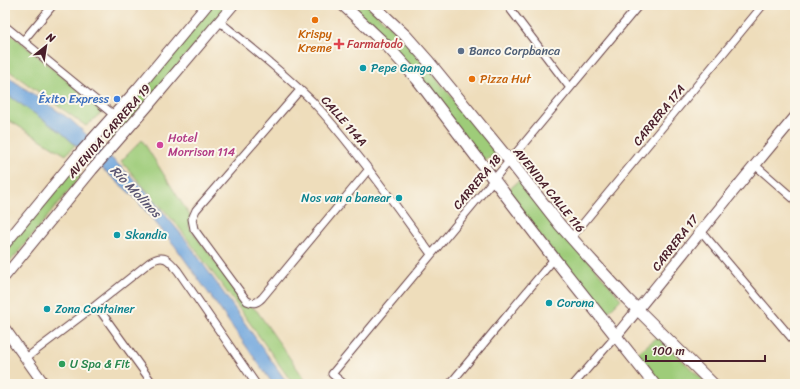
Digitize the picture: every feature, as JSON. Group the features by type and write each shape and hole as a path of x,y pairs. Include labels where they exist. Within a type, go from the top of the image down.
{"main road":[{"name":"AVENIDA CARRERA 19","path":"5,244 78,154 97,135 138,88 207,5"},
{"name":"AVENIDA CARRERA 19","path":"5,276 111,147 148,107 233,5"},
{"path":"343,5 389,48 409,70 554,259 654,384"},
{"name":"AVENIDA CALLE 116","path":"373,5 419,50 571,238 616,288 713,384"},
{"name":"CARRERA 17","path":"616,336 755,164 795,117"},
{"path":"5,329 44,384"}],"street":[{"path":"23,41 53,5"},
{"path":"506,5 570,88"},
{"name":"CARRERA 17A","path":"571,238 763,5"},
{"name":"CARRERA 18","path":"344,384 332,374 510,161 635,7"},
{"name":"CALLE 114A","path":"220,22 300,90 330,120 369,169 431,254"},
{"path":"5,26 114,115"},
{"path":"300,90 196,210 192,219 194,229 247,301 253,304 262,298 369,169"},
{"path":"755,164 795,200"},
{"path":"701,231 795,342"},
{"path":"26,358 150,262 157,258 164,258 171,262 178,271 256,384"},
{"path":"450,384 554,259"},
{"path":"96,305 153,384"},
{"name":"CARRERA 17","path":"574,384 616,336"}],"green space":[{"path":"212,5 229,5 112,141 103,134 191,32"},
{"path":"349,5 366,5 403,38 497,152 485,161"},
{"path":"5,29 103,111 86,126 5,68"},
{"path":"5,93 61,132 75,145 66,155 5,118"},
{"path":"142,140 190,216 189,227 245,301 257,311 308,384 293,384 178,226 121,161"},
{"path":"72,168 81,176 5,268 5,250"},
{"path":"520,180 621,299 604,316 506,192"},
{"path":"658,337 707,384 660,384 636,354"}],"water":[{"name":"Río Molinos","path":"5,75 71,120 142,187 186,240 288,384 273,384 175,246 133,196 61,132 5,93"}],"place":[{"name":"Krispy Kreme","path":"315,20"},
{"name":"Farmatodo","path":"339,44"},
{"name":"Banco Corpbanca","path":"461,51"},
{"name":"Pepe Ganga","path":"363,68"},
{"name":"Pizza Hut","path":"472,79"},
{"name":"Éxito Express","path":"117,99"},
{"name":"Hotel Morrison 114","path":"160,145"},
{"name":"Nos van a banear","path":"399,198"},
{"name":"Skandia","path":"117,235"},
{"name":"Corona","path":"549,303"},
{"name":"Zona Container","path":"47,309"},
{"name":"U Spa & Fit","path":"62,364"}]}
